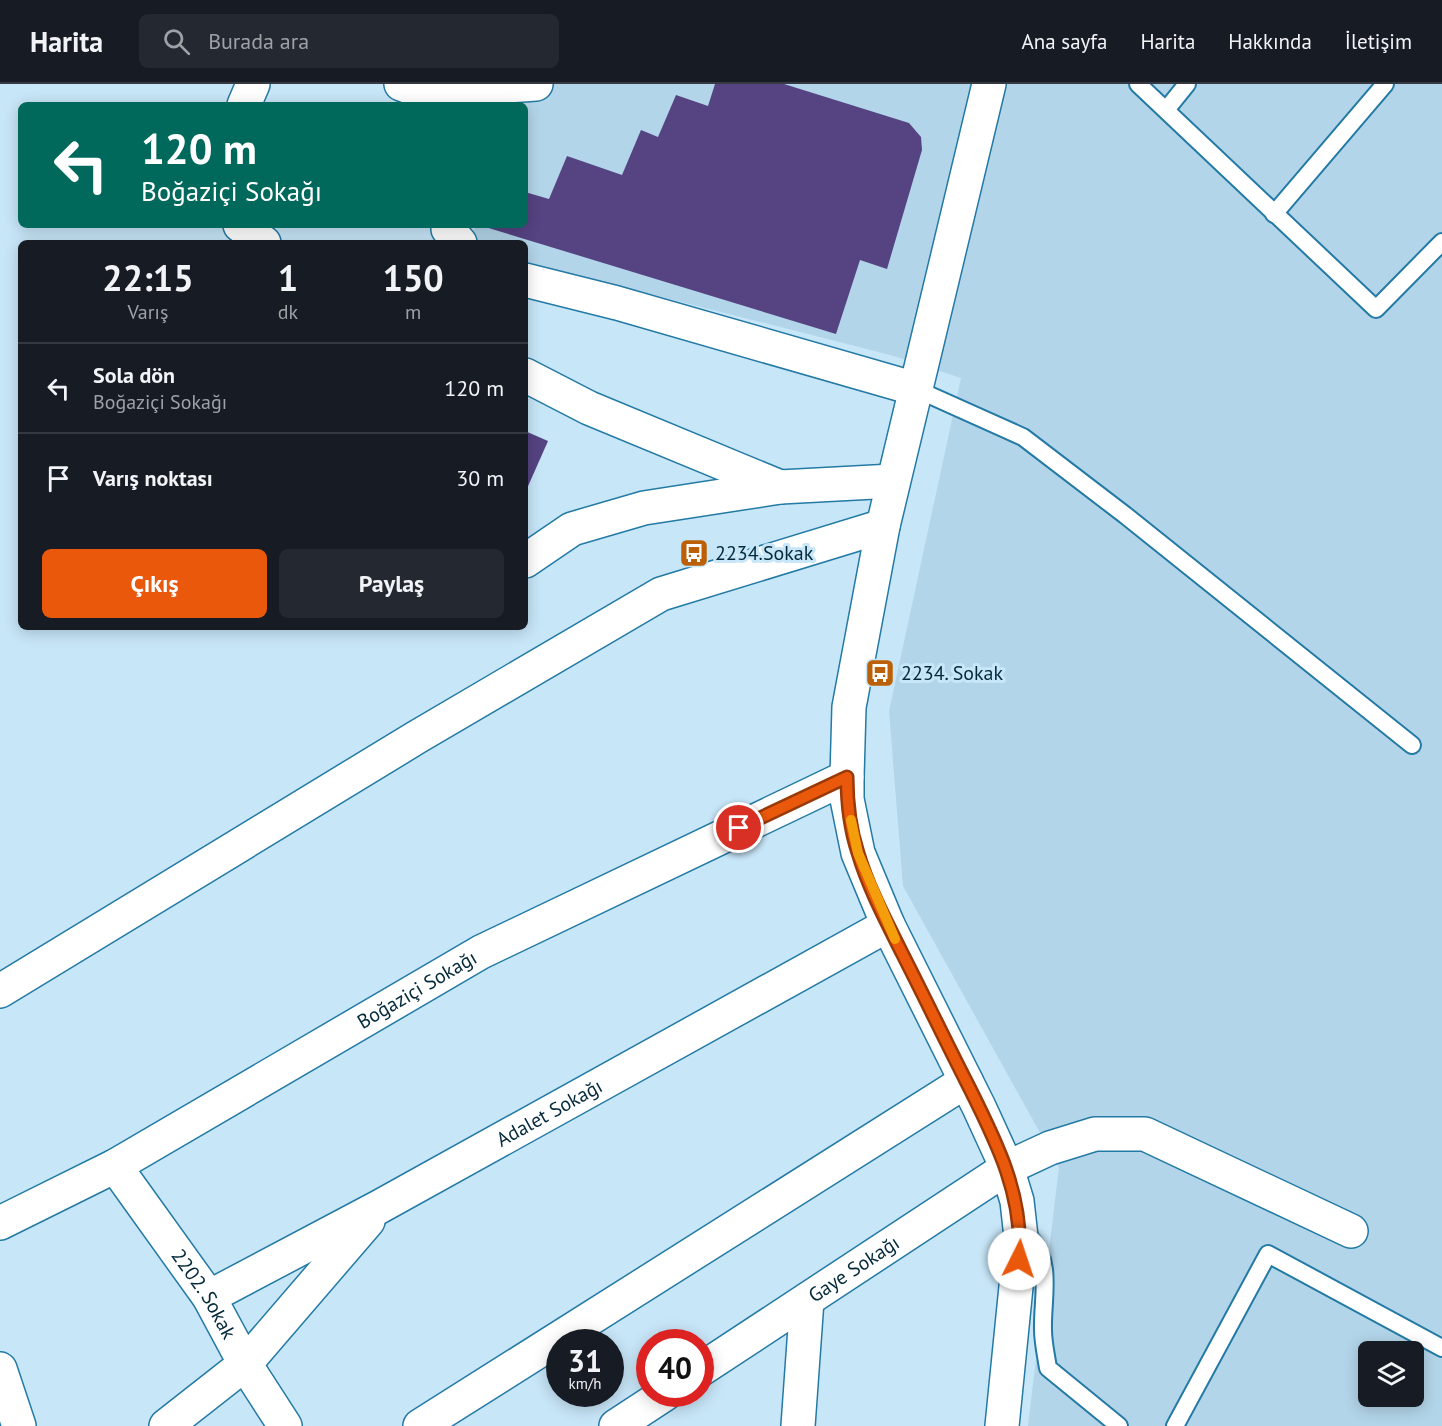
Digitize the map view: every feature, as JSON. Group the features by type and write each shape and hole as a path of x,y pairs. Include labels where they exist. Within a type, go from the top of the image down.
{"street":[{"path":"245,102 253,84"},
{"path":"401,84 423,92 471,97 536,84"},
{"path":"989,84 883,526 849,707 847,799 858,853 888,926 1007,1168 1017,1201 1021,1237 1002,1426"},
{"path":"244,228 260,240"},
{"path":"448,228 457,240"},
{"path":"528,281 617,303 916,389"},
{"path":"528,377 589,408 780,487"},
{"path":"528,559 572,529 644,508 780,487 893,481"},
{"path":"0,991 417,736 662,594 883,526"},
{"name":"Boğaziçi Sokağı","path":"0,1222 115,1166 482,952 847,777"},
{"name":"Adalet Sokağı","path":"210,1297 379,1207 888,926"},
{"path":"420,1426 966,1081"},
{"name":"Gaye Sokağı","path":"714,1361 1007,1168 1050,1148 1095,1134 1145,1134 1351,1231"},
{"name":"2202. Sokak","path":"115,1166 210,1297 245,1364 285,1426"},
{"path":"166,1426 245,1364 379,1207"},
{"path":"798,1426 807,1300"},
{"path":"0,1369 19,1426"},
{"path":"616,1426 645,1407"}],"lane":[{"path":"1138,84 1376,309 1442,242"},
{"path":"1166,110 1187,84"},
{"path":"1274,214 1385,84"},
{"path":"916,389 1023,437 1125,515 1412,745"},
{"path":"1021,1237 1030,1238 1039,1247 1045,1267 1043,1331 1048,1368 1119,1426"},
{"path":"1175,1426 1268,1254 1442,1348"}],"shaded area":[{"path":"445,84 1442,84 1442,1426 1028,1426 1059,1167 903,886 889,711 961,378 894,356 528,263 528,240 472,240 474,228 528,228 528,102 484,102"}],"building":[{"path":"715,84 784,84 909,123 921,137 922,150 887,269 860,260 836,334 489,228 528,228 528,193 549,199 567,156 622,175 641,130 658,137 676,95 708,106"},
{"path":"528,432 548,441 528,486"}],"slow traffic":[{"path":"851,820 858,853 895,939"}],"place":[{"name":"2234.Sokak","path":"694,553"},
{"name":"2234. Sokak","path":"880,673"}],"route":[{"path":"739,828 847,777 847,799 858,853 888,926 1007,1168 1017,1201 1021,1226 1019,1259"}]}
